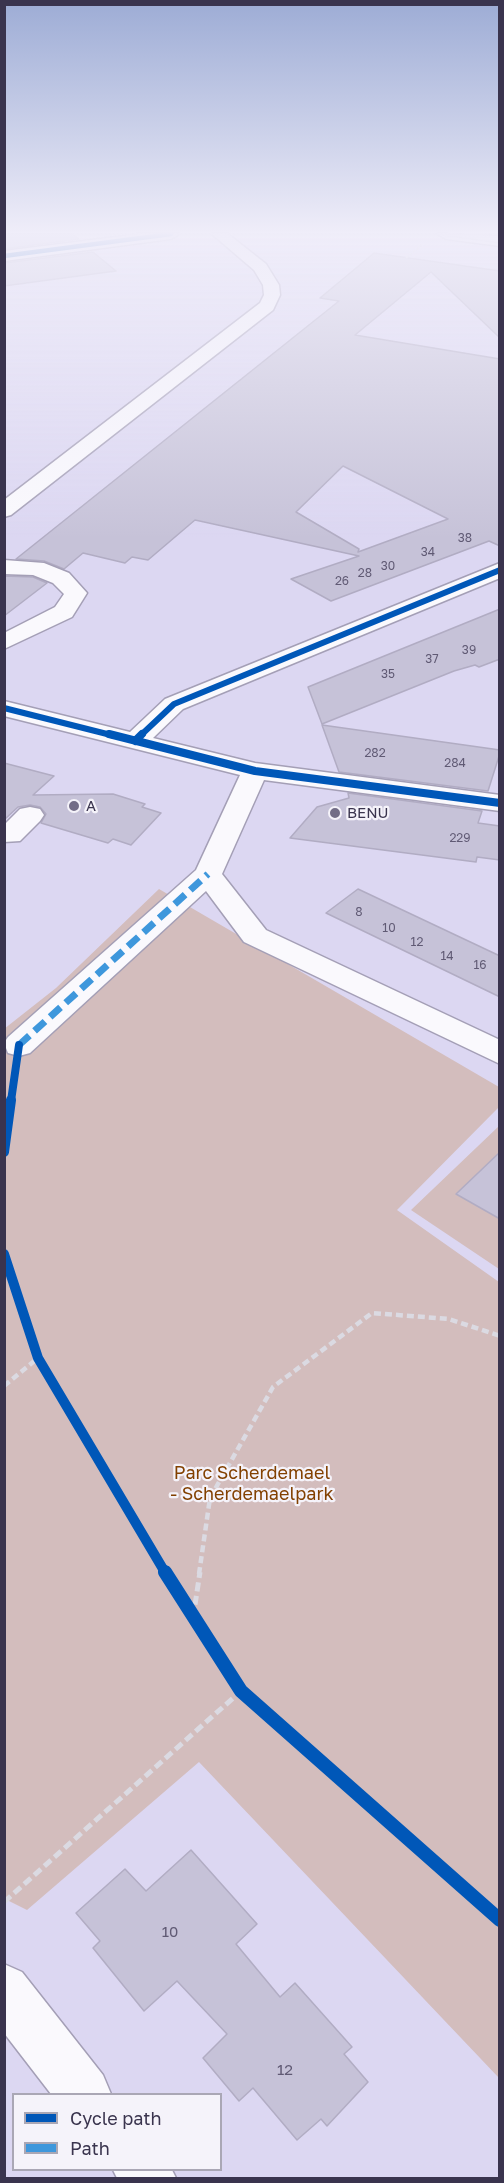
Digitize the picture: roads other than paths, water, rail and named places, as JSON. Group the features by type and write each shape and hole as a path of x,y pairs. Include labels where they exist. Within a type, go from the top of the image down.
{"street":[{"path":"4,511 229,336"},
{"path":"4,567 36,568 61,578 76,593 64,612 4,642"},
{"path":"135,741 174,704 500,570"},
{"path":"4,708 255,771 500,803"},
{"path":"19,1045 208,874 255,771"},
{"path":"4,834 10,835 30,815"},
{"path":"208,874 255,936 500,1053"},
{"path":"4,1990 83,2093"}],"place":[{"name":"A","path":"74,806"},
{"name":"BENU","path":"335,813"}],"park label":[{"name":"Parc Scherdemael - Scherdemaelpark","path":"252,1483"}]}
